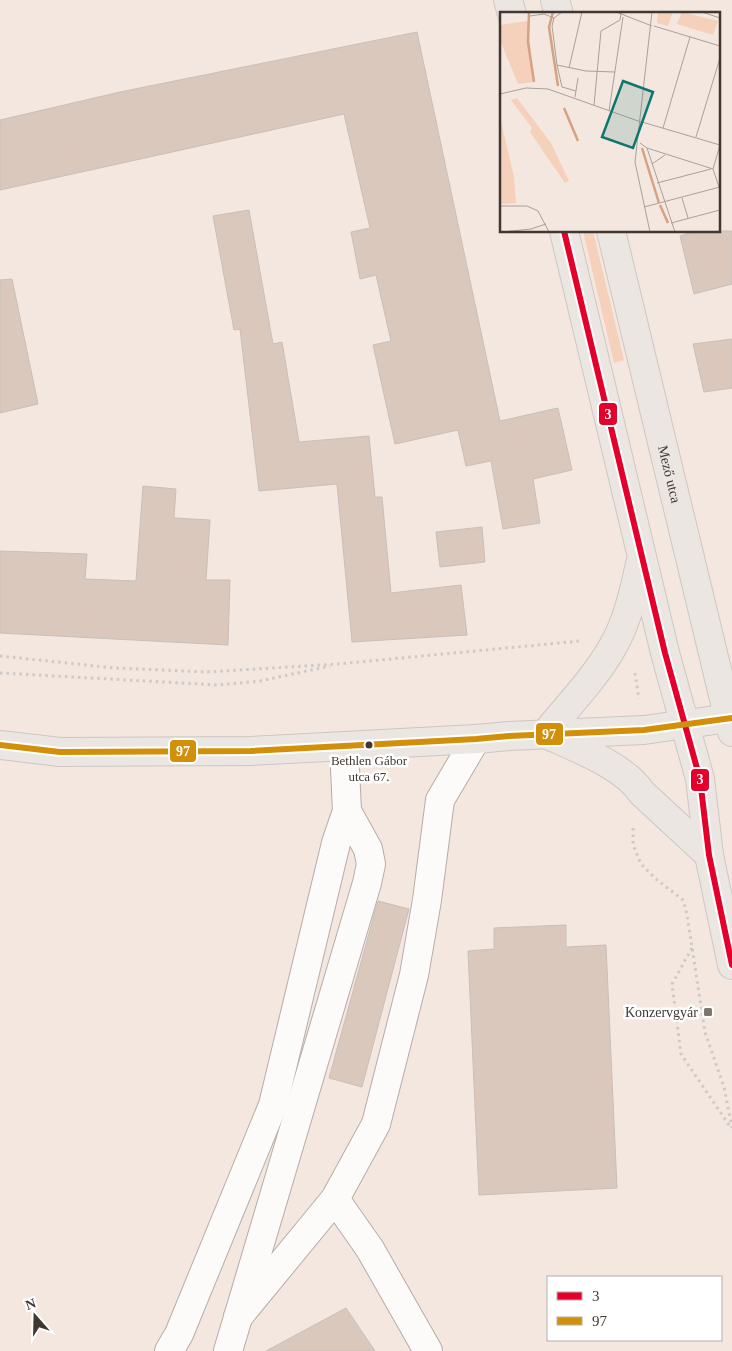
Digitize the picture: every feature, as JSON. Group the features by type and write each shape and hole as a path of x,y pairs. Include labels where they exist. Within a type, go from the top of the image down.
{"main road":[{"path":"564,232 642,557 700,780 709,855 732,965"},
{"name":"Mező utca","path":"611,232 731,723"},
{"path":"545,734 602,664 613,647 634,592 642,557"},
{"path":"0,745 60,752 251,751 644,730 684,724 731,723"},
{"path":"545,734 591,754 635,782 642,793 709,855"}],"lane":[{"path":"238,1317 335,1199 376,1124 414,975 427,900 440,800 476,739"},
{"path":"169,1351 179,1334 273,1105 336,843 347,812 344,747"},
{"path":"228,1351 371,864 368,849 347,812"},
{"path":"335,1199 370,1249 428,1351"}],"path":[{"path":"0,656 115,668 207,672 338,664 589,640"},
{"path":"0,673 218,685 260,681 338,664"},
{"path":"642,793 633,808 633,845 641,864 656,880 683,900 705,1032 724,1087 732,1128"},
{"path":"692,947 672,984 681,1054 732,1128"}],"shaded area":[{"path":"583,232 593,232 624,360 614,363"}],"building":[{"path":"417,32 500,421 558,408 572,470 533,479 540,523 503,529 491,461 466,466 458,430 395,444 373,345 391,341 376,275 360,279 351,232 370,228 344,114 0,190 0,120 120,92"},
{"path":"249,210 273,344 282,342 299,442 369,436 375,497 382,497 391,593 461,585 467,635 352,642 337,484 259,491 240,329 234,330 213,216"},
{"path":"732,231 732,284 694,294 680,236 693,232"},
{"path":"12,279 38,404 0,413 0,280"},
{"path":"732,339 732,388 704,392 693,344"},
{"path":"143,486 176,489 174,518 210,520 206,580 230,580 228,645 0,633 0,551 87,554 85,579 136,581"},
{"path":"482,527 485,562 440,567 436,532"},
{"path":"378,901 409,909 362,1087 329,1078"},
{"path":"566,925 566,947 606,945 617,1188 479,1195 468,951 494,949 494,928"},
{"path":"346,1308 375,1351 266,1351"}],"transit line":[{"name":"3","path":"564,232 665,653 700,779 709,855 732,965"},
{"name":"97","path":"0,745 60,752 251,751 644,730 732,718"}],"place":[{"name":"Bethlen Gábor utca 67.","path":"369,745"},
{"name":"Konzervgyár","path":"708,1012"}]}
